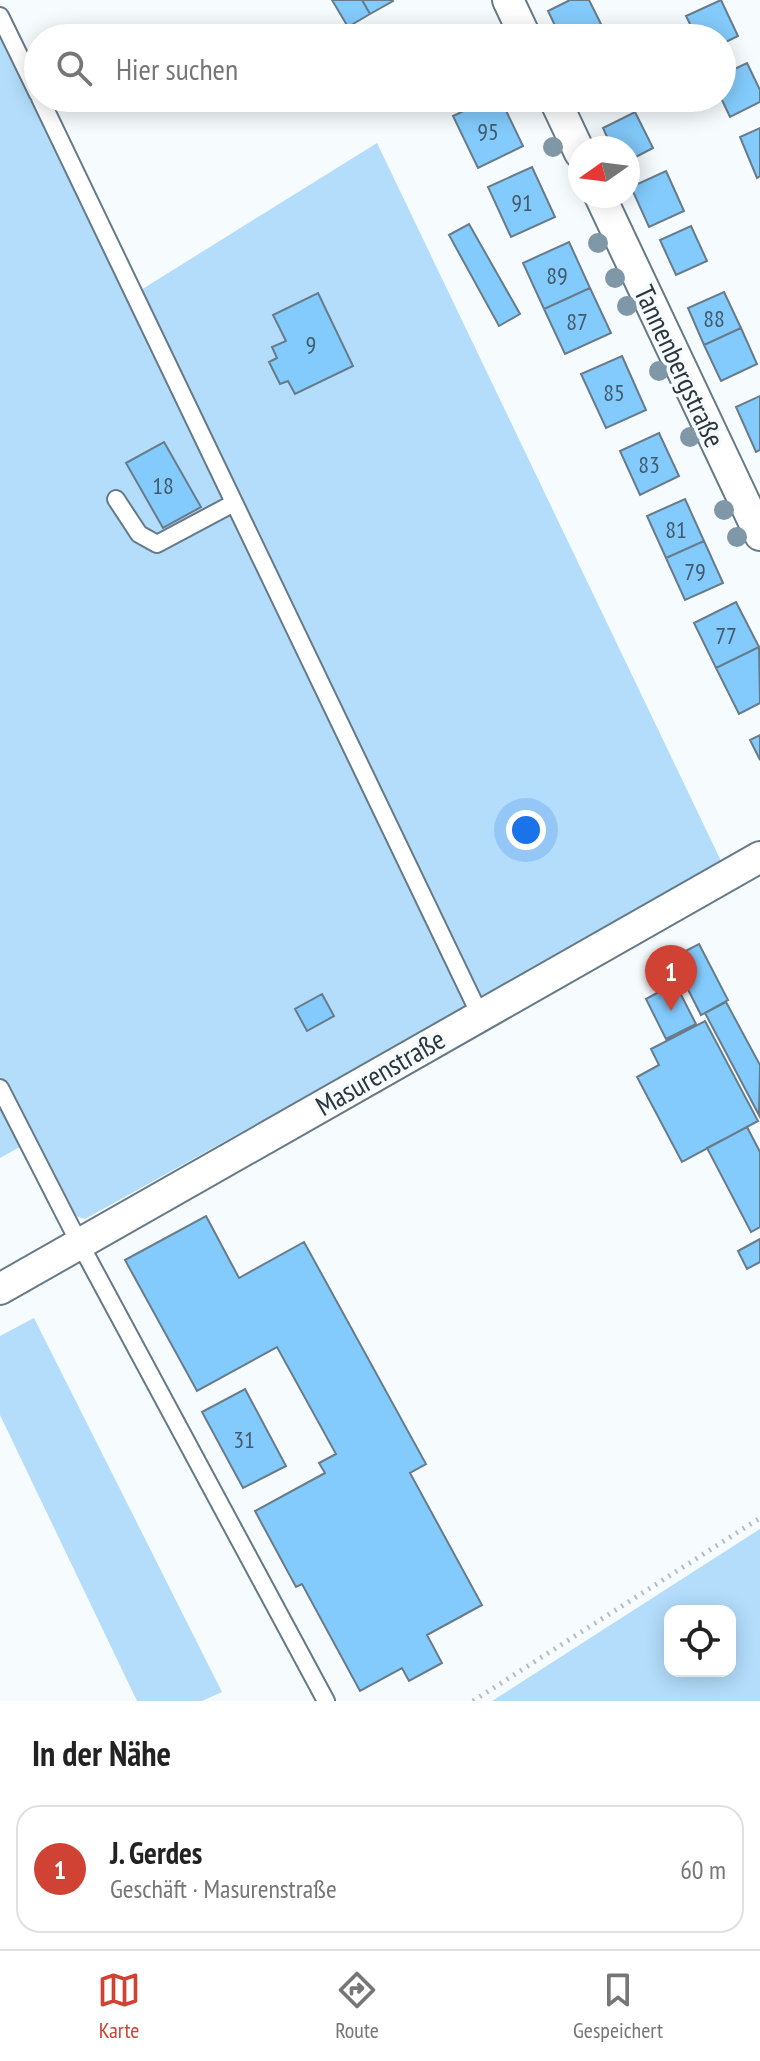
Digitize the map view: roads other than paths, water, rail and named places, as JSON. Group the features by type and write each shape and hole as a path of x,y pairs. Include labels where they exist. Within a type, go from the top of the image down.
{"street":[{"path":"508,0 519,24"},
{"path":"561,112 572,136"},
{"name":"Tannenbergstraße","path":"606,208 760,535"},
{"name":"Masurenstraße","path":"0,1289 760,857"}],"lane":[{"path":"0,16 24,65"},
{"path":"47,112 480,1015"},
{"path":"116,499 139,534 157,544 234,503"},
{"path":"0,1088 326,1701"}],"place":[{"name":"J. Gerdes","path":"671,1011"}]}
